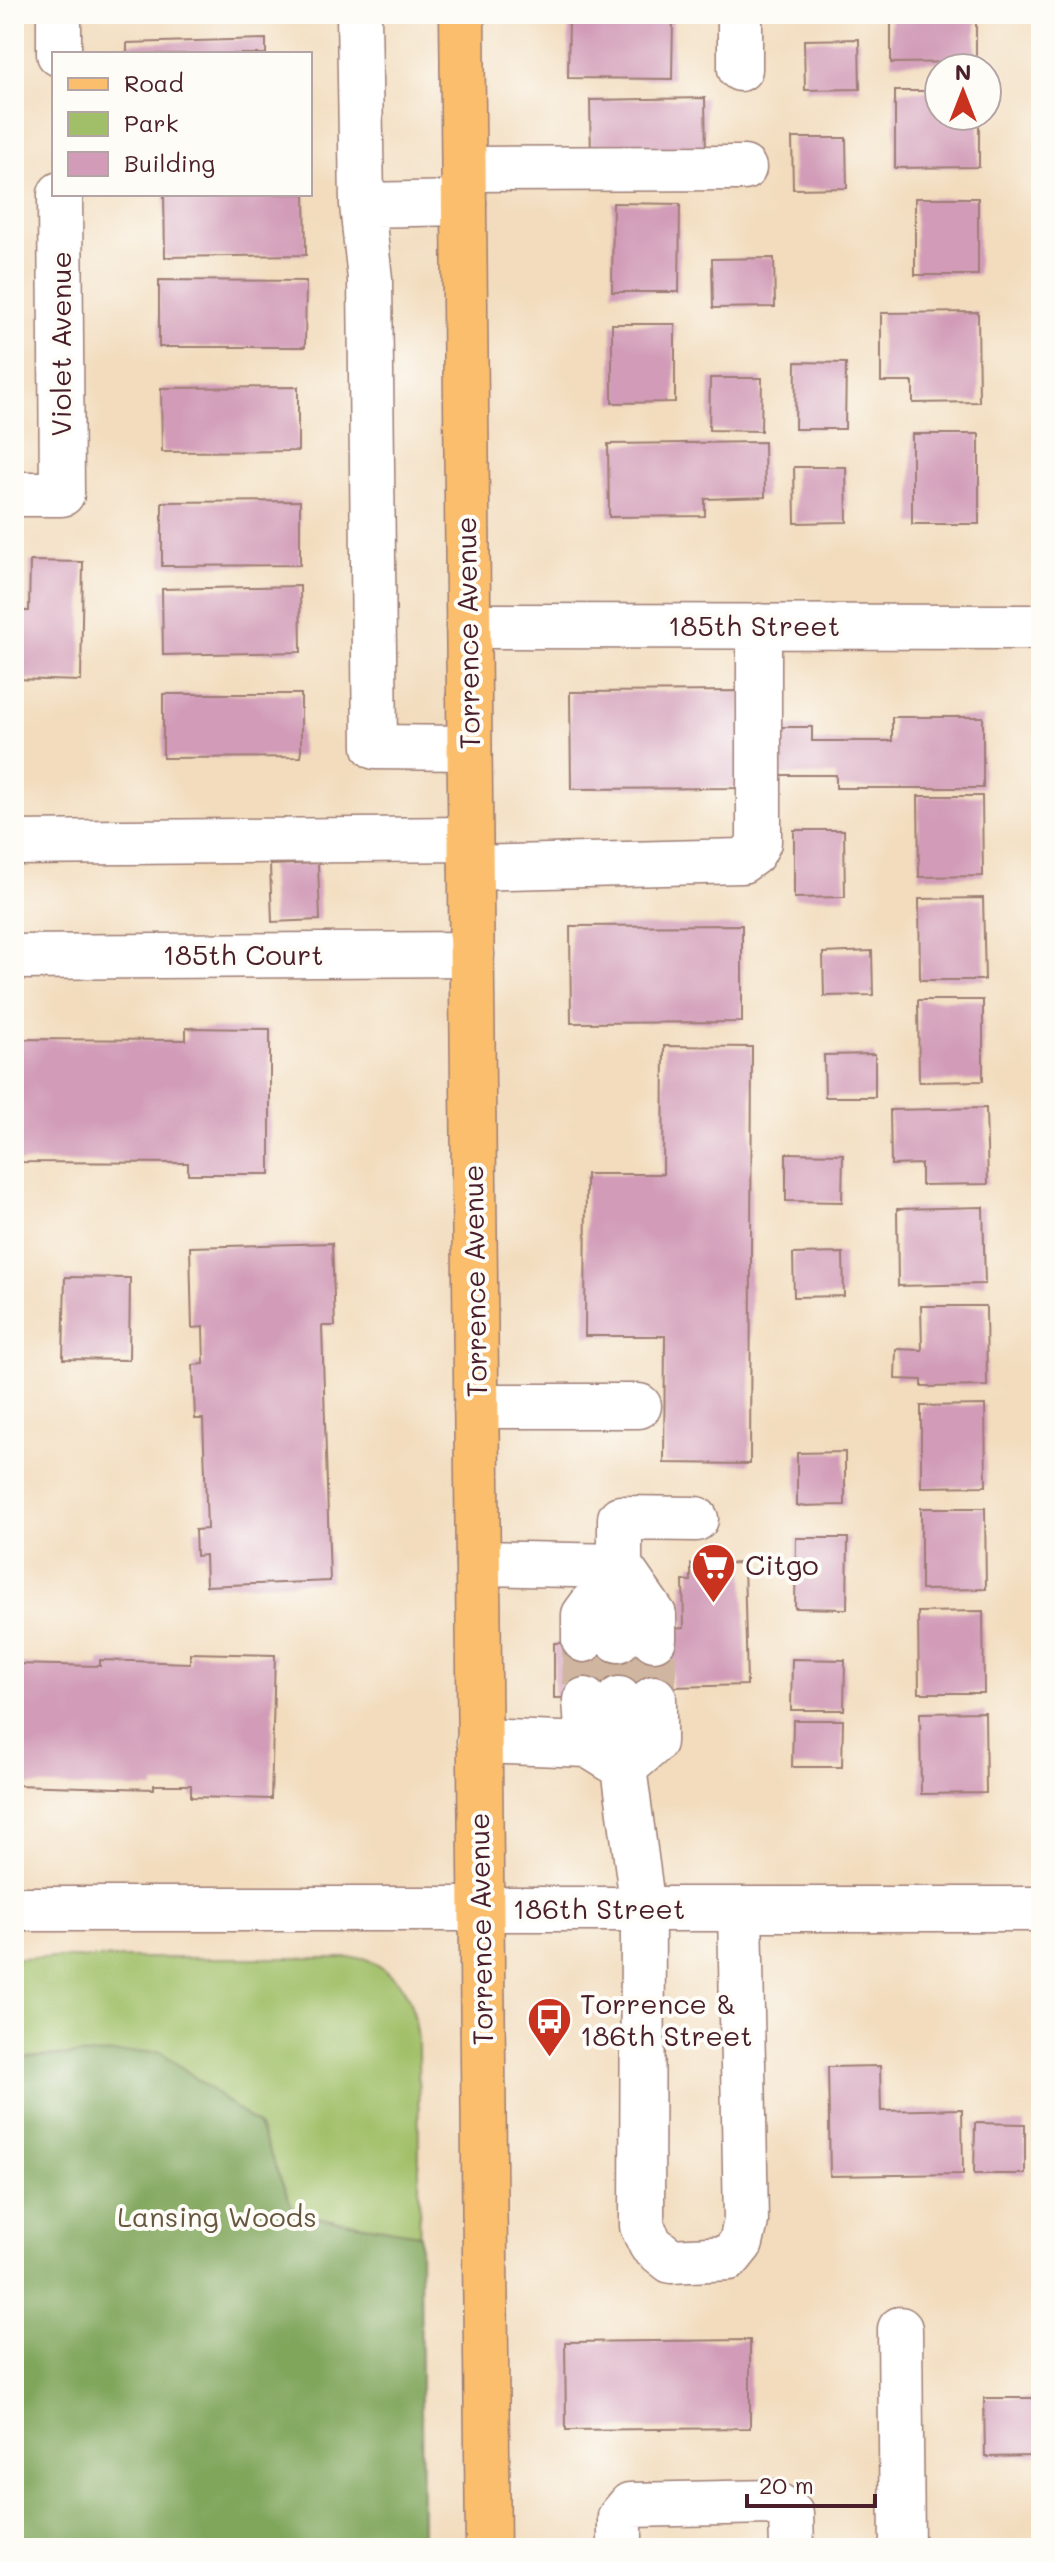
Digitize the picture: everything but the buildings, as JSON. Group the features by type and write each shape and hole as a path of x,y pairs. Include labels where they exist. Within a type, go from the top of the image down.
{"main road":[{"name":"Torrence Avenue","path":"462,14 488,2548"}],"street":[{"path":"59,14 59,52"},
{"path":"359,14 362,205 370,279 375,747 469,748"},
{"path":"740,14 740,69"},
{"path":"362,205 464,186 744,168"},
{"name":"Violet Avenue","path":"14,494 62,494 60,196"},
{"name":"185th Street","path":"468,626 1041,627"},
{"path":"14,843 742,861 753,853 759,842 759,626"},
{"name":"185th Court","path":"14,957 472,954"},
{"path":"476,1406 639,1406"},
{"path":"620,1566 584,1615 619,1640 654,1615 620,1566 620,1518 696,1519"},
{"path":"478,1563 620,1566"},
{"path":"588,1745 619,1699 654,1742 624,1768"},
{"path":"479,1741 588,1745 624,1768 643,1909 642,2226 651,2245 671,2261 729,2258 741,2243 746,2221 740,1909"},
{"name":"186th Street","path":"14,1909 1041,1909"},
{"path":"900,2329 902,2548"},
{"path":"620,2548 620,2517 630,2505 773,2502 791,2514 792,2548"}],"green space":[{"name":"Lansing Woods","path":"14,1958 364,1958 398,1981 410,2001 418,2040 422,2548 14,2548"},
{"name":"Lansing Woods","path":"160,2051 258,2125 295,2214 420,2234 422,2548 14,2548 14,2058"}],"tunnel":[{"path":"654,1639 654,1698"},
{"path":"584,1640 585,1700"},
{"path":"618,1640 619,1699"}],"place":[{"name":"Citgo","path":"714,1604"},
{"name":"Torrence & 186th Street","path":"549,2059"}]}
